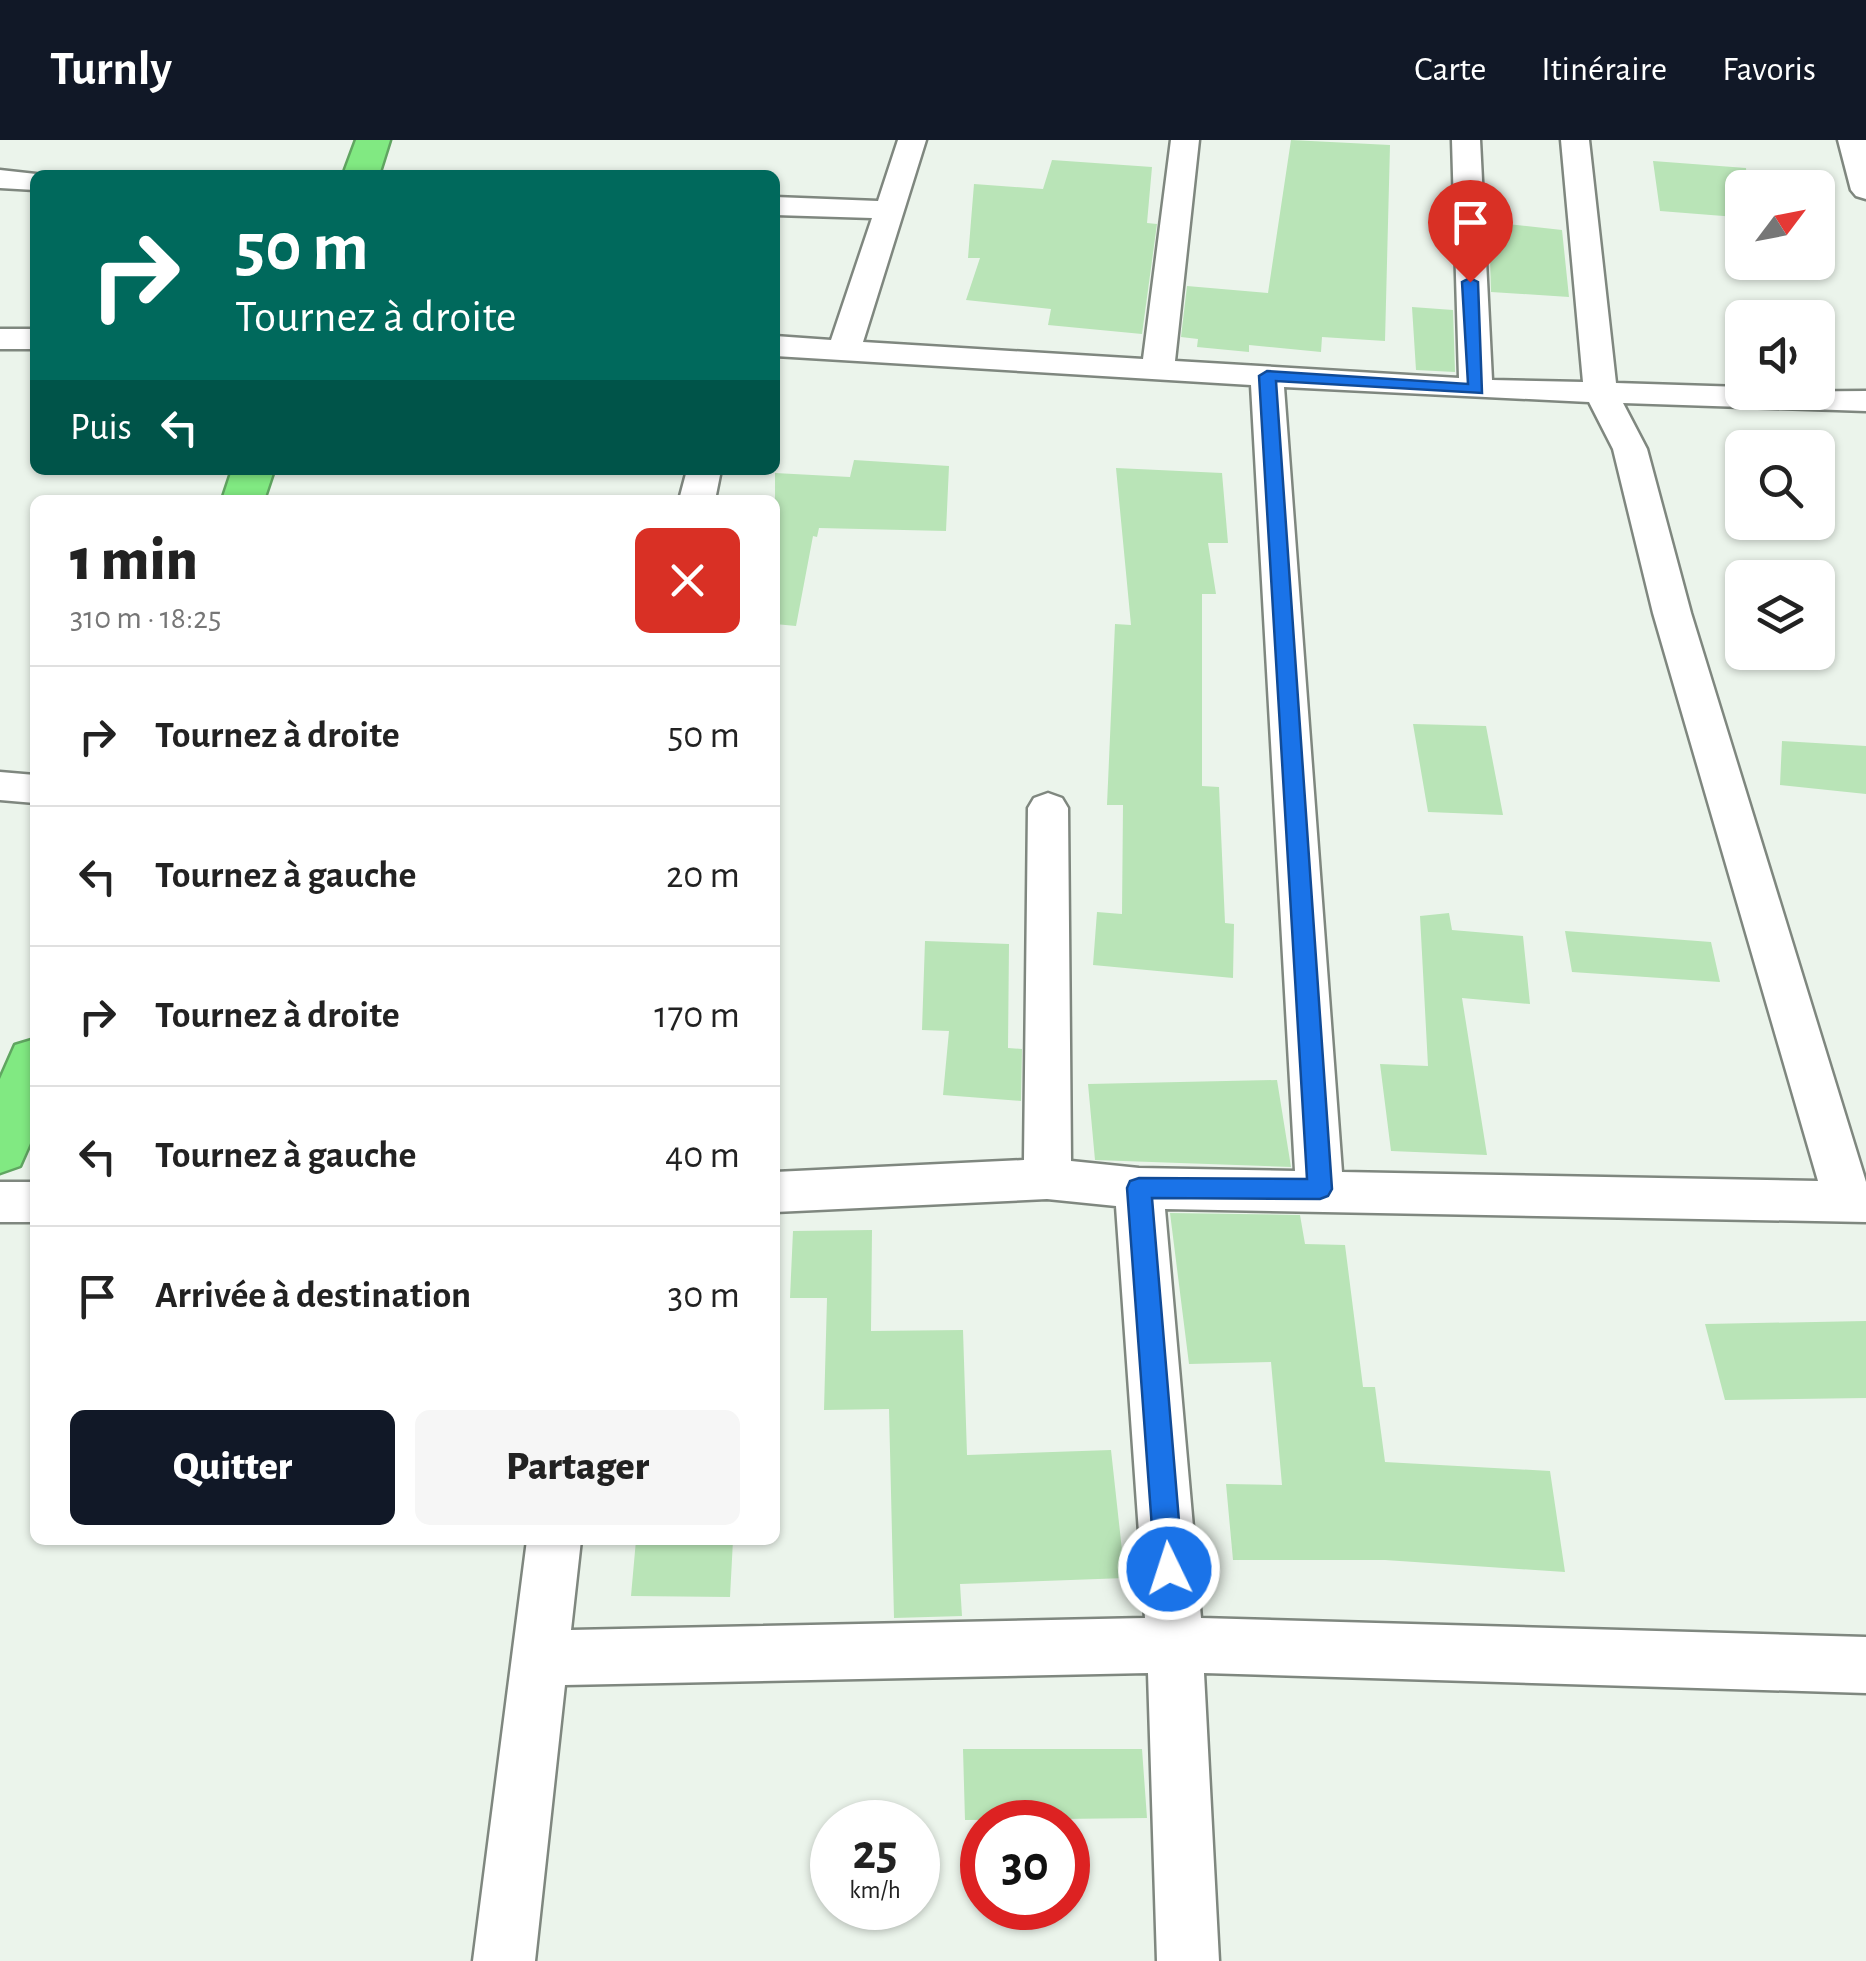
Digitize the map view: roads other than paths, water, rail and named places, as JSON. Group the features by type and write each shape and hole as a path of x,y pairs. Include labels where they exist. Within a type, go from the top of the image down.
{"highway":[{"path":"363,170 374,140"},
{"path":"0,1149 30,1074"}],"street":[{"path":"844,350 912,140"},
{"path":"1158,369 1184,140"},
{"path":"1466,140 1476,389"},
{"path":"780,1192 1048,1178 1139,1188 1857,1202 1672,613 1630,449 1602,392 1576,140"},
{"path":"1852,140 1866,190"},
{"path":"0,179 30,180"},
{"path":"780,206 889,210"},
{"path":"0,339 30,339"},
{"path":"780,346 1476,389 1866,402"},
{"path":"1267,376 1320,1189"},
{"path":"0,786 30,789"},
{"path":"1048,808 1048,1178"},
{"path":"1139,1188 1175,1645 1188,1961"},
{"path":"0,1202 30,1202"},
{"path":"504,1961 553,1545"},
{"path":"542,1658 1175,1645 1866,1665"}]}
